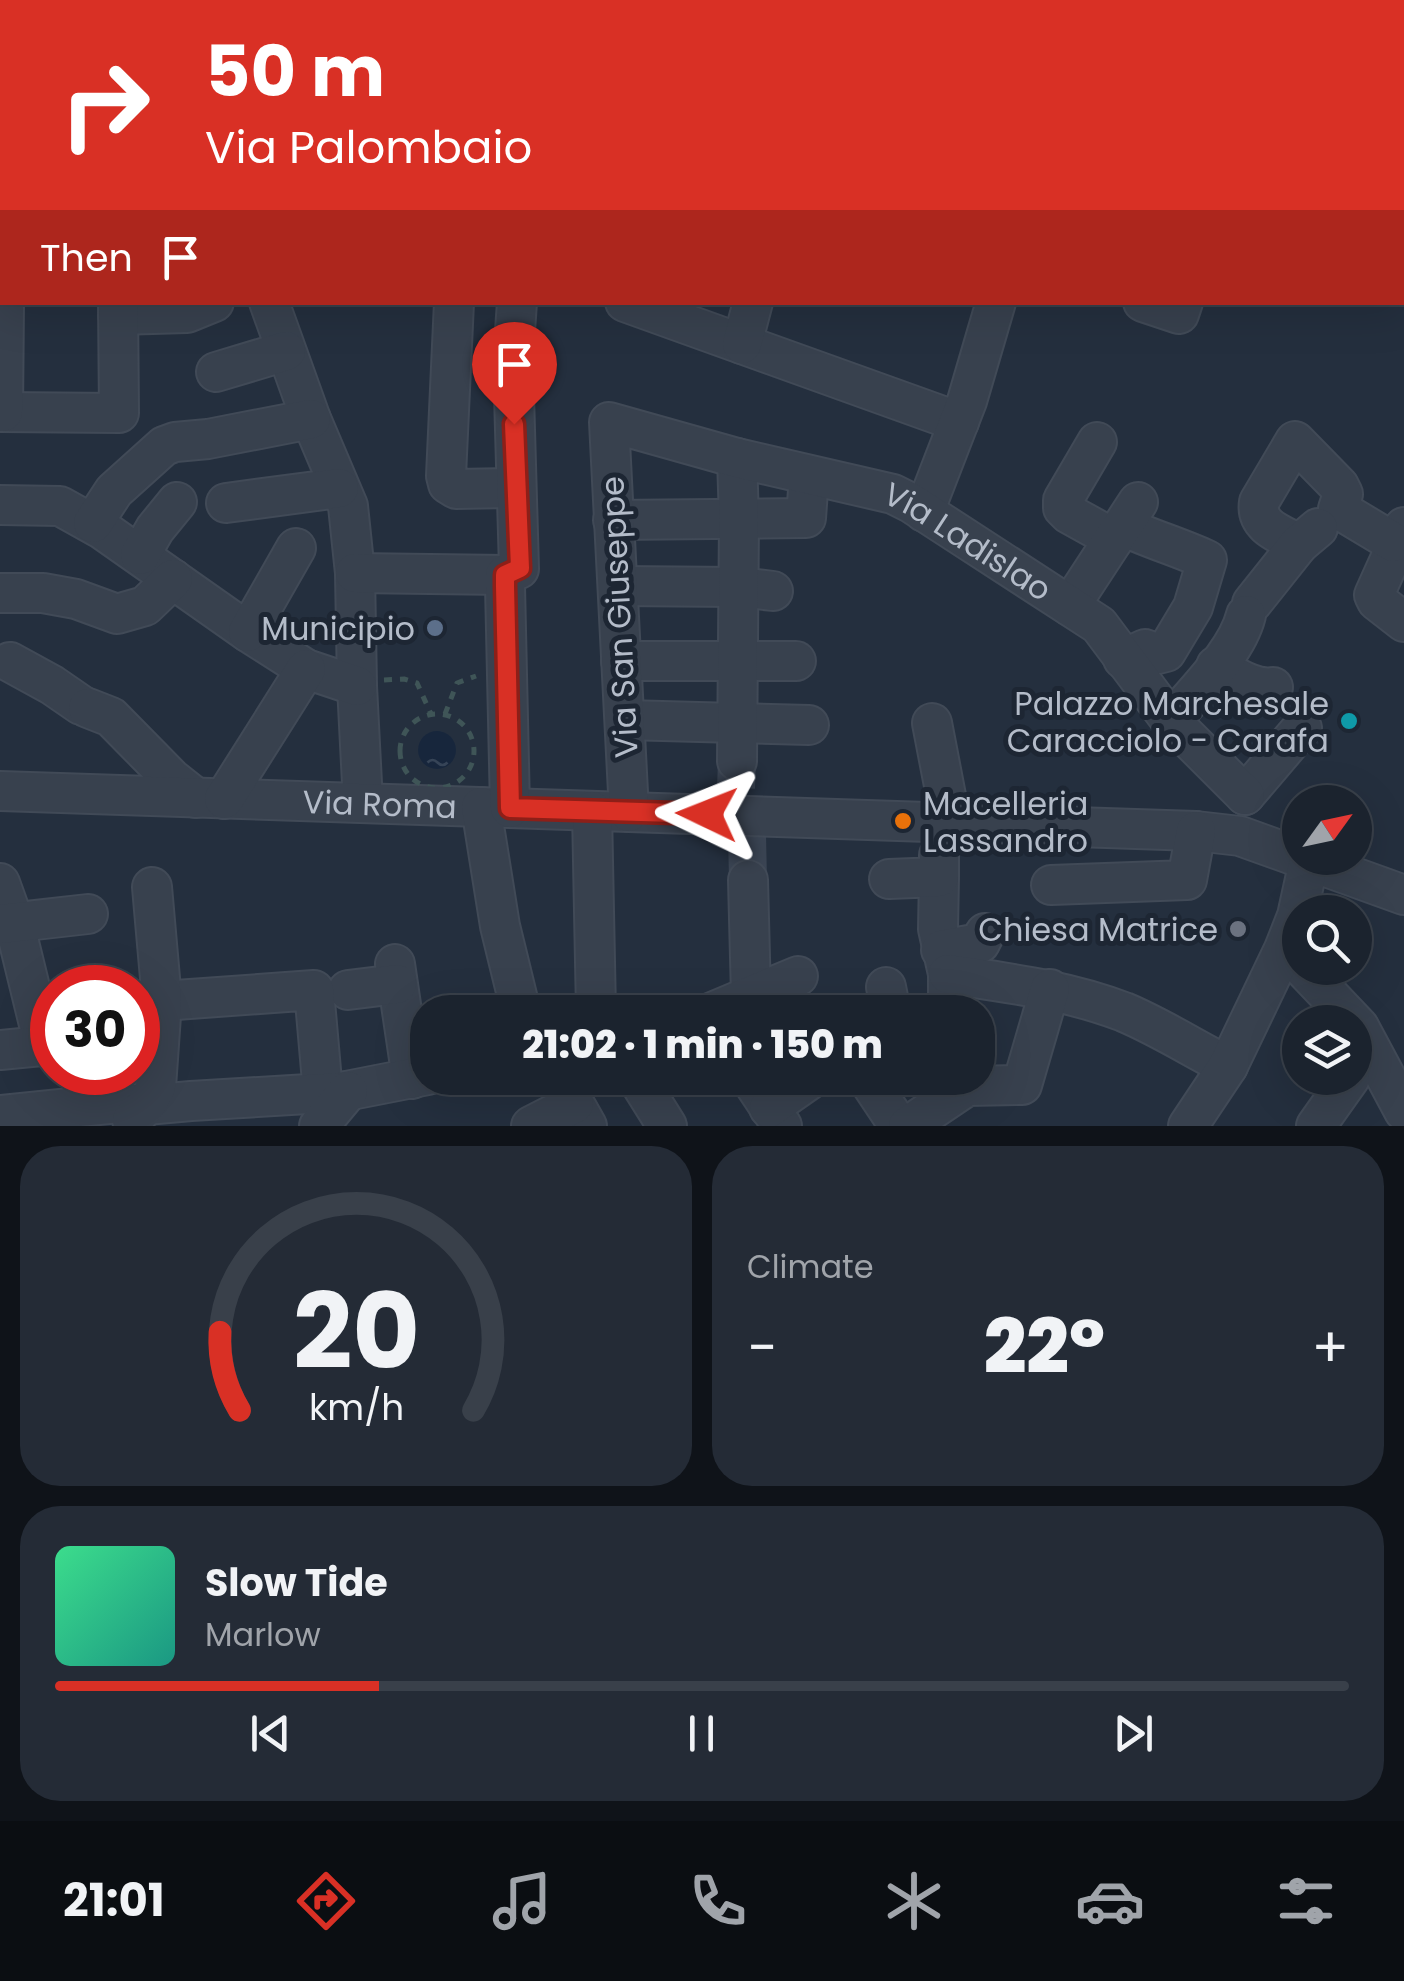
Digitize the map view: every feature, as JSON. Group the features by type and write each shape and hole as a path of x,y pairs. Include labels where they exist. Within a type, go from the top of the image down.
{"street":[{"path":"4,305 2,412 118,413 118,309 186,312 206,305"},
{"path":"270,305 311,420 348,506 355,572 363,803"},
{"path":"454,305 448,484 456,489 516,488"},
{"path":"355,572 505,575 520,568 513,360 517,305"},
{"path":"634,305 959,422"},
{"path":"742,344 752,305"},
{"path":"924,512 967,401 995,305"},
{"path":"216,372 286,351"},
{"path":"85,520 164,446 311,420"},
{"name":"Via Ladislao","path":"609,422 737,458 893,494 924,512 1098,624 1171,721 1245,795"},
{"name":"Via San Giuseppe","path":"597,995 611,811 624,720 609,422"},
{"path":"1171,721 1216,666 1299,544 1338,509 1343,494 1339,486 1295,441 1257,510 1261,522 1299,544"},
{"path":"1098,442 1063,500 1069,514 1125,522 1141,535 1207,560 1193,607 1166,652 1158,654 1145,649 1124,659"},
{"path":"737,458 739,520 755,589 738,660 741,800"},
{"path":"613,520 806,518 809,476"},
{"path":"226,503 338,488"},
{"path":"140,554 177,502"},
{"path":"0,505 85,520 306,669 357,686"},
{"path":"1338,509 1399,534 1374,595 1404,622"},
{"path":"1070,606 1125,522"},
{"path":"248,632 296,548"},
{"path":"505,575 508,682 495,807 500,926 518,995"},
{"path":"0,593 43,593 117,614 146,606 173,579"},
{"path":"618,586 755,589"},
{"path":"1193,607 1247,616"},
{"path":"622,661 796,661"},
{"path":"10,662 111,718 159,767 210,798 306,669"},
{"path":"1216,666 1255,686 1273,687"},
{"path":"624,720 810,725"},
{"path":"932,723 944,822 938,929 947,995"},
{"path":"1240,836 1245,795 1302,728"},
{"name":"Via Roma","path":"0,791 611,811 741,800 944,822 1196,831 1240,836 1282,851"},
{"path":"1051,885 1187,880 1196,831"},
{"name":"Via Roma","path":"1348,875 1404,895"},
{"path":"889,879 939,877"},
{"path":"748,880 751,995"},
{"path":"0,884 7,924 30,992"},
{"path":"152,887 160,1007"},
{"path":"7,924 88,914"},
{"path":"945,962 980,943 985,933"},
{"path":"945,962 1127,1014 1228,1066"},
{"path":"348,990 396,974 410,1034"},
{"path":"753,995 798,976"},
{"path":"1188,1126 1282,982"},
{"path":"1320,985 1339,1005"},
{"path":"162,1001 314,990 321,1109"},
{"path":"908,1126 967,1086 1022,1085 1050,990"},
{"path":"0,1050 30,1047"},
{"path":"1372,1079 1404,1111"},
{"path":"13,1118 119,1103 137,1116 321,1109 410,1080"},
{"path":"137,1116 151,1095"},
{"path":"648,1095 667,1126"},
{"path":"878,1095 899,1126"},
{"path":"1316,1126 1338,1095"},
{"path":"531,1126 573,1102"}],"path":[{"path":"445,714 458,683 474,676 494,676 508,682"},
{"path":"357,686 378,680 417,683 431,714"},
{"path":"431,714 457,719 473,739 475,752 466,776 444,788 418,784 402,764 402,738 408,727 431,714"}],"water":[{"path":"437,731 451,736 456,750 451,764 437,769 423,764 418,750 423,736"}],"tunnel":[{"path":"736,788 737,761"},
{"path":"747,835 748,880"}],"place":[{"name":"Municipio","path":"435,628"},
{"name":"Palazzo Marchesale Caracciolo - Carafa","path":"1349,721"},
{"name":"Macelleria Lassandro","path":"903,821"},
{"name":"Chiesa Matrice","path":"1238,929"}],"route":[{"path":"514,424 520,568 505,575 510,808 707,814"}]}
